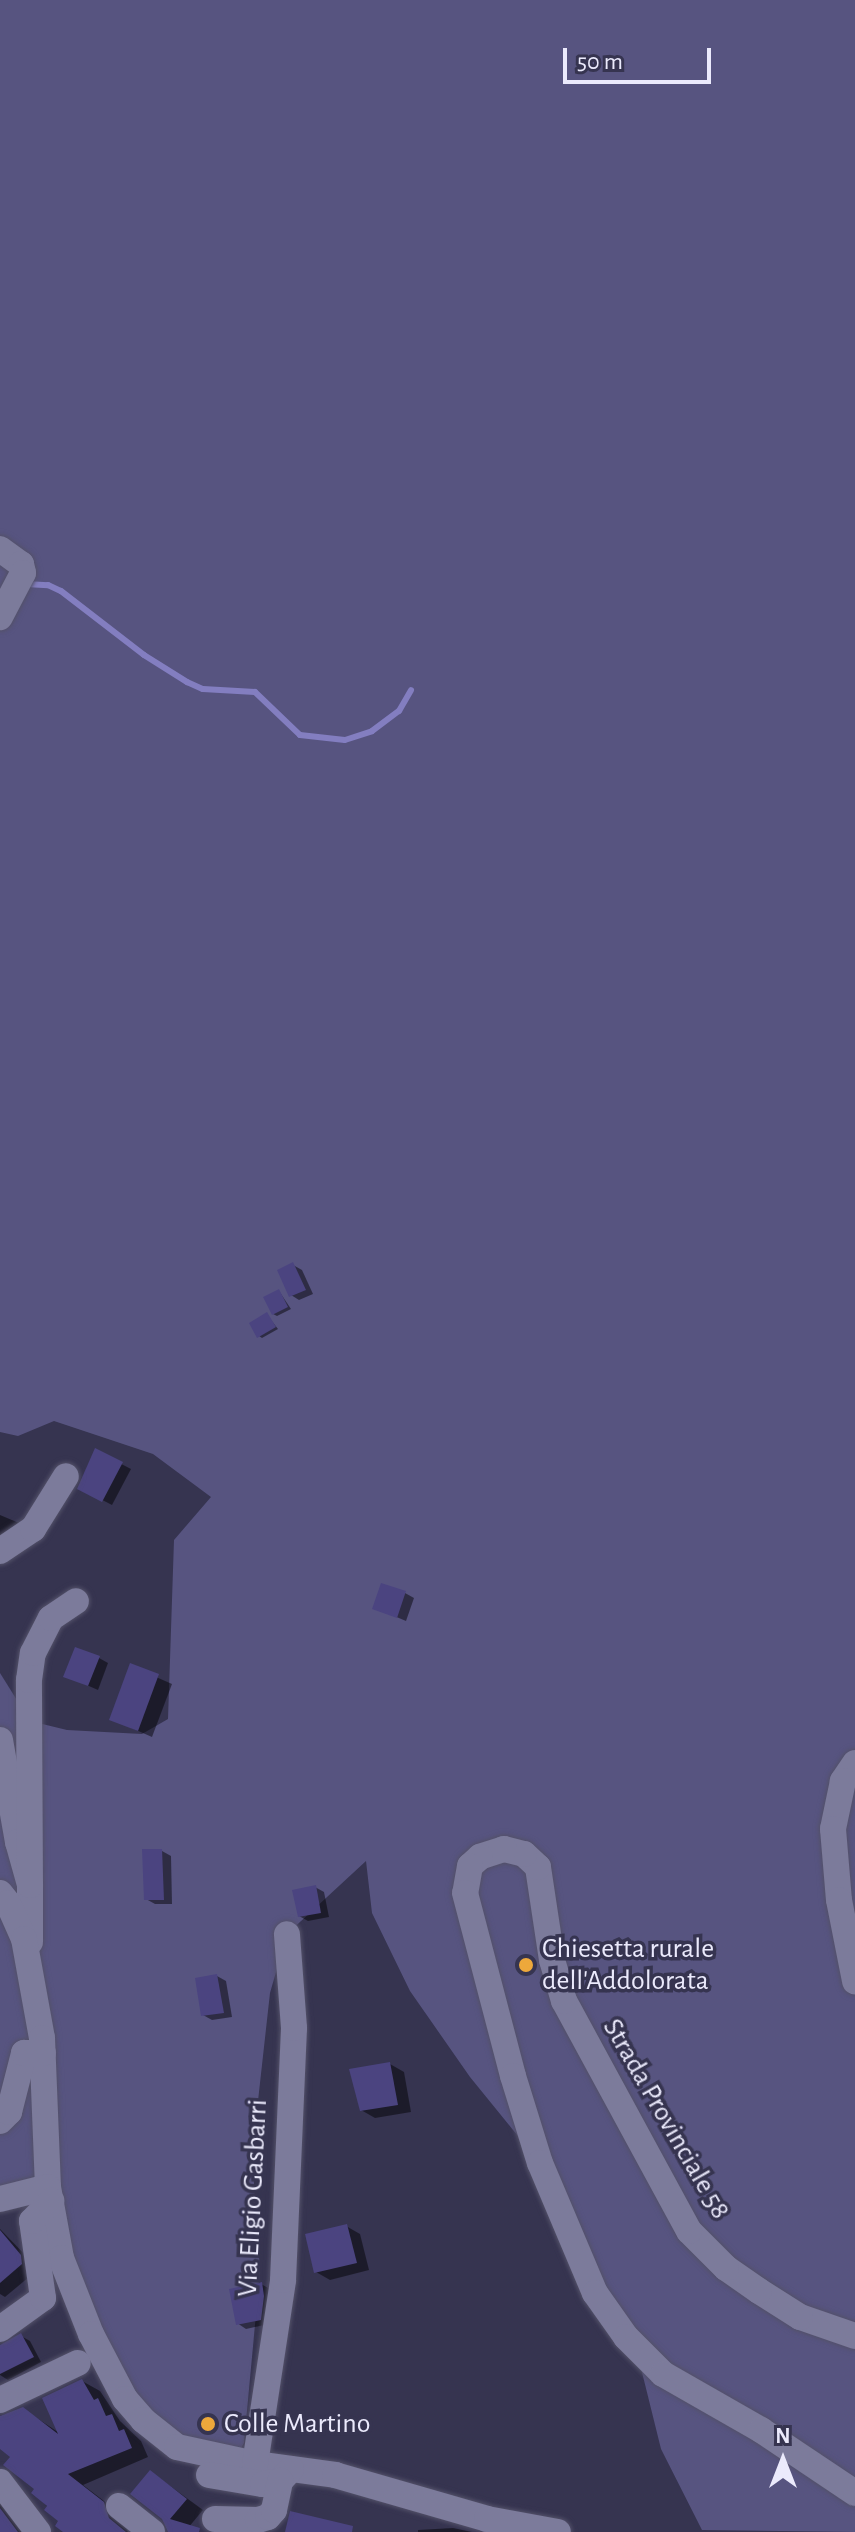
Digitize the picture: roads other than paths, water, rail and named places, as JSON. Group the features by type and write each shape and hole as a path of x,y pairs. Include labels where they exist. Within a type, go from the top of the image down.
{"street":[{"path":"0,549 21,564 23,573 0,617"},
{"path":"0,1551 33,1529 66,1476"},
{"path":"30,1974 29,1680 33,1653 51,1618 76,1601"},
{"path":"0,1740 18,1842 30,1885"},
{"path":"855,1763 843,1781 833,1829 839,1900 855,1981"},
{"name":"Strada Provinciale 58","path":"855,2336 800,2317 726,2268 689,2231 564,2001 552,1960 538,1867 524,1854 504,1849 480,1857 470,1866 465,1893 513,2076 540,2163 595,2293 626,2337 663,2374 761,2430 855,2493"},
{"path":"0,1893 8,1903 24,1939 43,2053 49,2194 67,2275 91,2334 125,2399 154,2430 177,2447 487,2519 558,2532"},
{"name":"Via Eligio Gasbarri","path":"255,2464 283,2280 294,2028 287,1934"},
{"path":"0,2121 9,2112 24,2053 43,2053"},
{"path":"0,2199 49,2194"},
{"path":"0,2329 43,2298 32,2221 49,2194"},
{"path":"0,2400 78,2363"},
{"path":"209,2475 263,2484 287,2473"},
{"path":"215,2519 258,2520 268,2517 274,2510 287,2473"},
{"path":"0,2482 38,2532"},
{"path":"119,2506 152,2532"}],"waterway":[{"path":"26,584 48,585 61,591 144,655 187,682 203,689 255,692 300,735 345,740 372,731 399,711 411,690"}],"place":[{"name":"Chiesetta rurale dell'Addolorata","path":"526,1965"},
{"name":"Colle Martino","path":"208,2424"}]}
